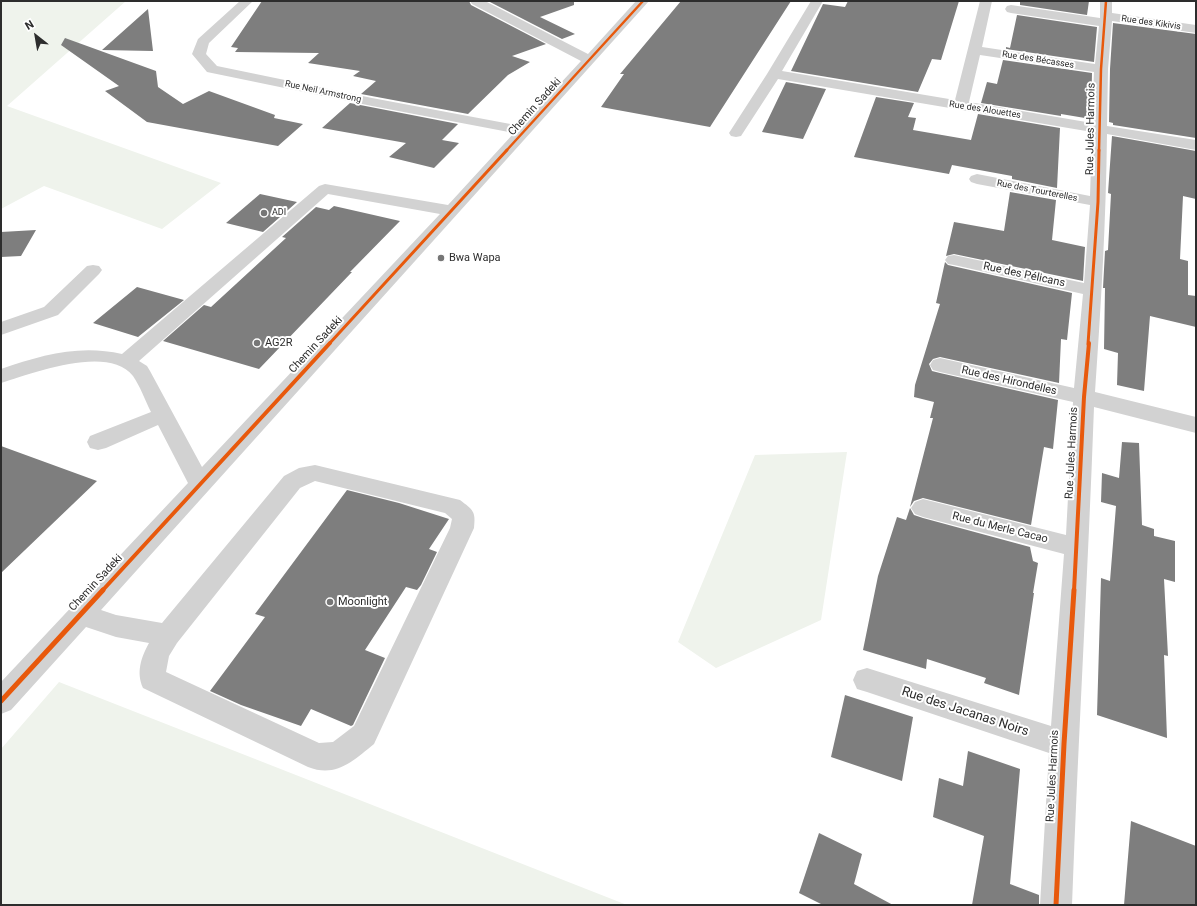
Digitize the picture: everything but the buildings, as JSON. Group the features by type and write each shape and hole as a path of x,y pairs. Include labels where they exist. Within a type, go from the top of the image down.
{"street":[{"name":"Rue Neil Armstrong","path":"248,1 203,42 199,54 212,70 525,131"},
{"path":"476,1 589,60"},
{"name":"Chemin Sadeki","path":"1,700 452,211 643,1"},
{"path":"736,133 774,74 817,1"},
{"path":"961,106 986,1"},
{"name":"Rue des Kikivis","path":"1011,9 1106,13 1196,29"},
{"name":"Rue Jules Harmois","path":"1056,905 1064,744 1077,548 1084,397 1093,290 1098,202 1101,69 1106,13"},
{"name":"Rue des Bécasses","path":"974,50 1101,69"},
{"name":"Rue des Alouettes","path":"774,74 1196,145"},
{"name":"Rue des Tourterelles","path":"977,179 1098,202"},
{"path":"125,362 325,189 452,211"},
{"name":"Rue des Pélicans","path":"954,260 1093,290"},
{"path":"1,329 51,312 93,270"},
{"path":"1,376 27,367 62,358 93,356 125,362 140,371 200,484"},
{"name":"Rue des Hirondelles","path":"940,365 1084,397 1196,425"},
{"path":"98,442 163,415"},
{"path":"307,474 314,474 452,506 464,516 462,528 364,735 339,755 318,756 154,679 153,666 155,655 168,635 292,482 307,474"},
{"name":"Rue du Merle Cacao","path":"923,508 1077,548"},
{"path":"80,614 116,626 168,635"},
{"name":"Rue des Jacanas Noirs","path":"866,680 1064,744"}],"shaded area":[{"path":"1,1 126,1 7,106 221,183 162,229 44,186 1,209"},
{"path":"847,452 821,620 716,668 678,642 755,455"},
{"path":"59,682 627,905 1,905 1,749"}],"cycle path":[{"path":"1,701 643,1"},
{"path":"1056,905 1064,744 1077,548 1084,397 1093,290 1098,202 1101,69 1106,1"}],"place":[{"name":"ADI","path":"264,213"},
{"name":"Bwa Wapa","path":"441,258"},
{"name":"AG2R","path":"257,343"},
{"name":"Moonlight","path":"330,602"}]}
